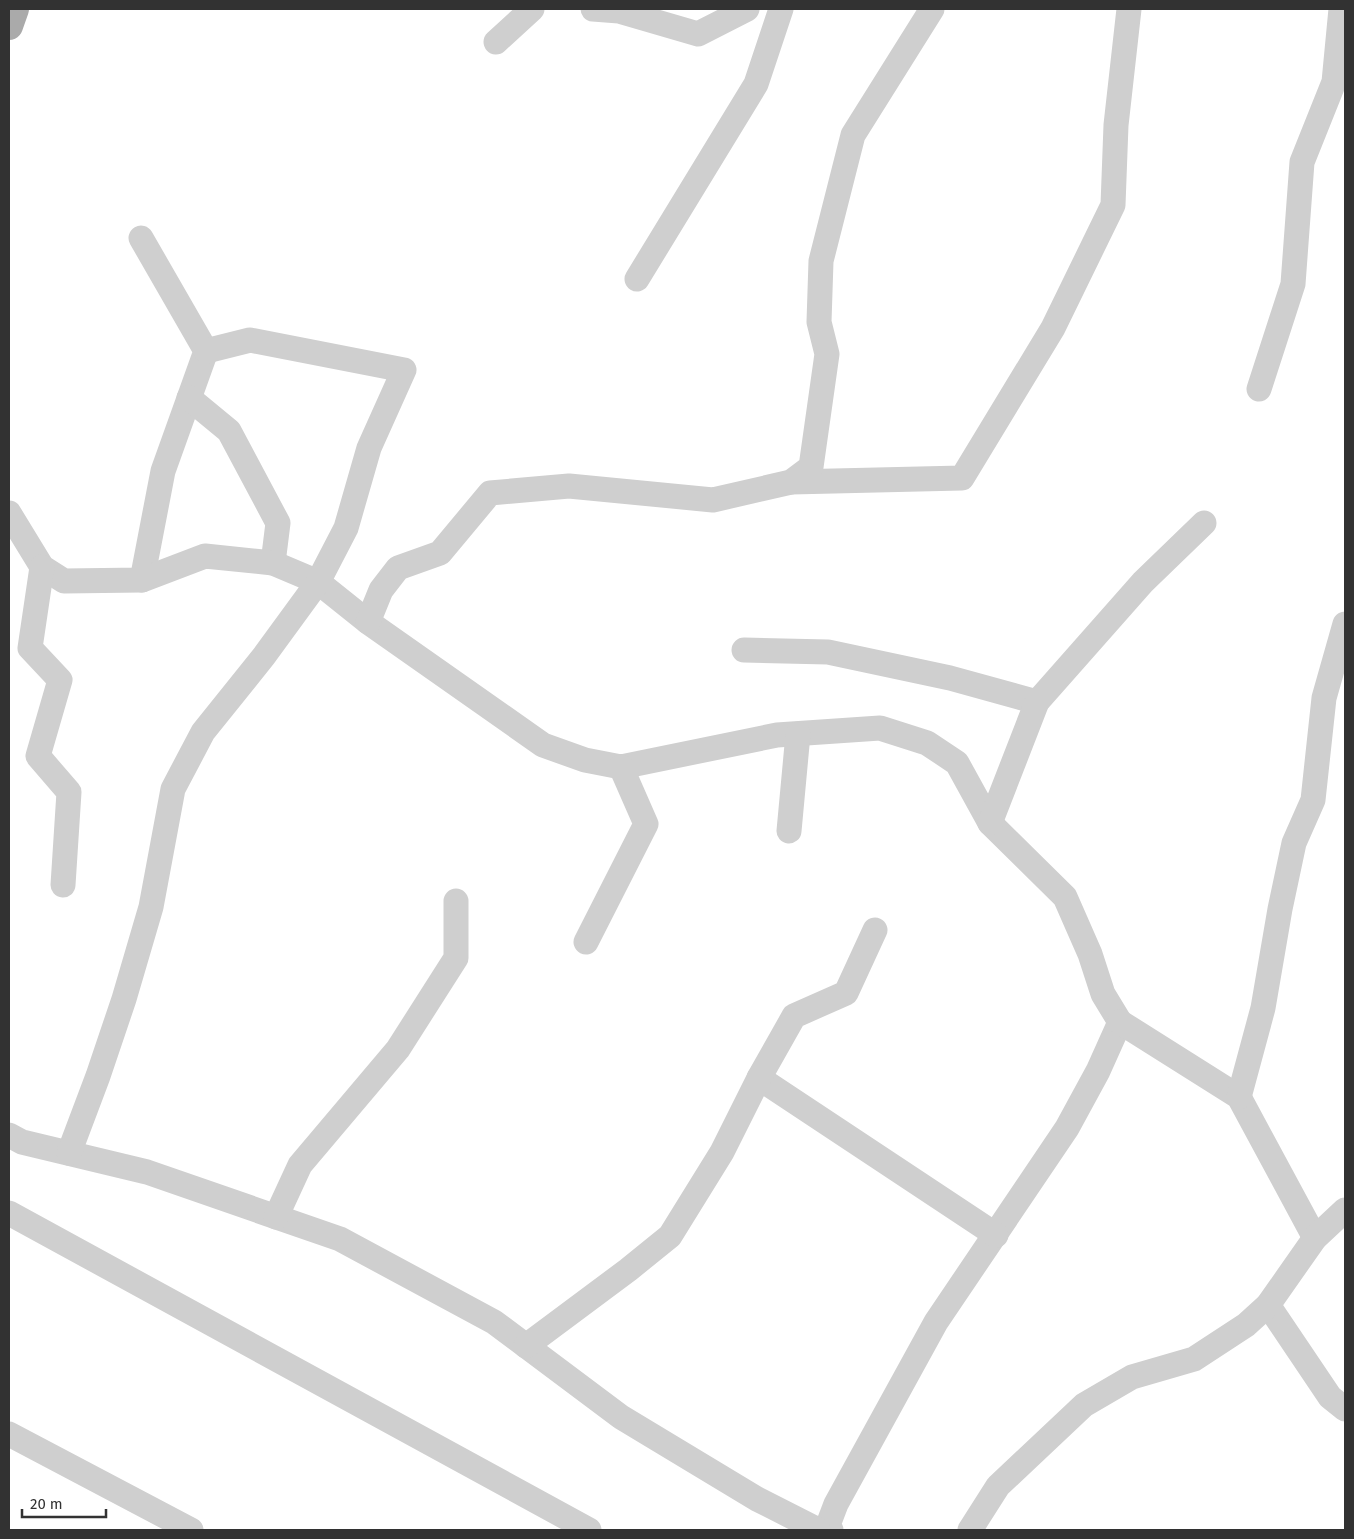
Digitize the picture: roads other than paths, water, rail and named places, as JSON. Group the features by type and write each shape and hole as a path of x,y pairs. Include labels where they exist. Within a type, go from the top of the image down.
{"main road":[{"path":"9,26 15,9"}],"street":[{"path":"496,42 532,9"},
{"path":"593,9 619,11 698,34 747,9"},
{"path":"637,280 756,84 781,9"},
{"path":"792,482 811,467 827,354 819,322 821,261 853,135 932,9"},
{"path":"368,622 381,590 398,568 440,553 490,492 569,486 713,500 792,482 962,478 1053,328 1113,206 1116,125 1129,9"},
{"path":"1259,389 1293,284 1302,162 1334,112 1334,82 1340,9"},
{"path":"141,238 206,351 163,471 142,580"},
{"path":"68,1153 98,1076 124,999 151,907 173,789 203,732 264,656 318,582 346,528 369,448 404,370 250,340 206,351"},
{"path":"189,398 229,431 278,524 273,563"},
{"path":"9,513 42,568 64,581 142,580 205,556 273,563 318,582 368,622 543,745 586,760 621,767 777,736 880,728 927,743 957,763 990,822 1065,896 1090,954 1103,994 1120,1022 1239,1097 1315,1238"},
{"path":"990,822 1037,702 1143,582 1204,522"},
{"path":"42,568 30,648 60,680 38,756 69,792 63,885"},
{"path":"1239,1097 1263,1008 1280,909 1294,843 1313,800 1324,698 1345,624"},
{"path":"744,650 828,652 950,678 1037,702"},
{"path":"789,831 798,734"},
{"path":"586,942 646,824 621,767"},
{"path":"276,1217 300,1165 398,1049 456,958 456,901"},
{"path":"526,1346 628,1270 670,1236 722,1152 759,1078 794,1016 846,993 875,930"},
{"path":"831,1530 828,1525 836,1504 936,1322 1067,1128 1098,1071 1120,1022"},
{"path":"759,1078 996,1235"},
{"path":"9,1135 22,1142 147,1172 340,1239 494,1322 621,1417 757,1499 818,1530"},
{"path":"970,1530 998,1486 1084,1405 1132,1377 1194,1359 1246,1325 1268,1305 1315,1238 1345,1210"},
{"path":"9,1213 589,1530"},
{"path":"1268,1305 1330,1397 1345,1409"},
{"path":"9,1434 191,1530"}]}
